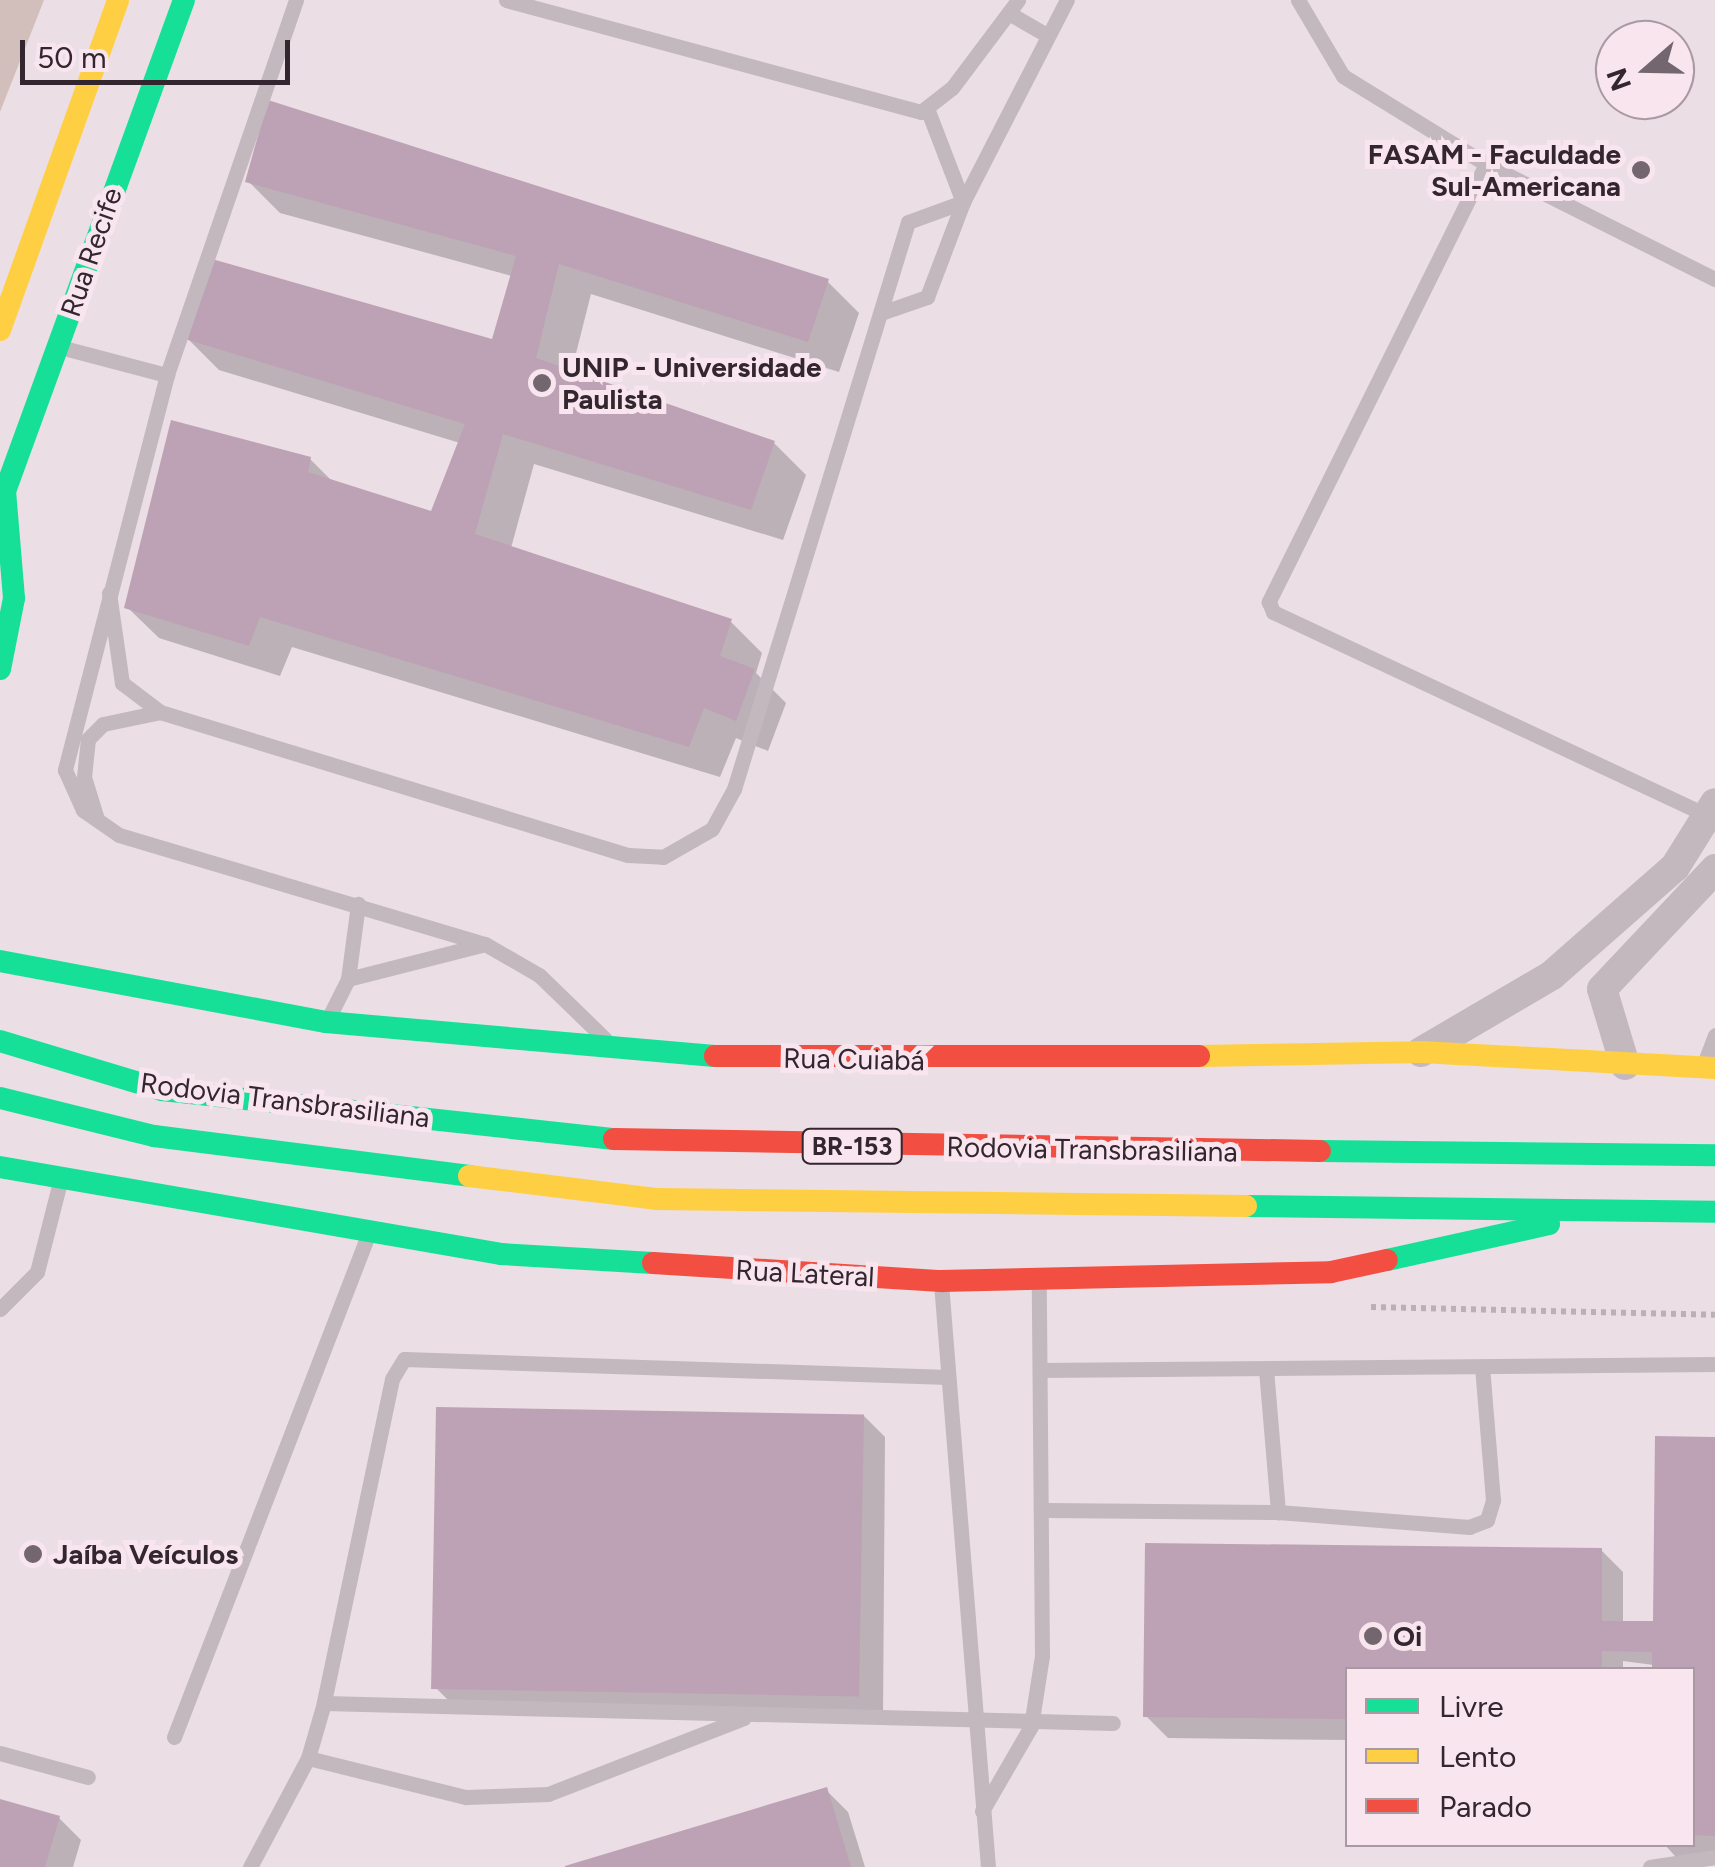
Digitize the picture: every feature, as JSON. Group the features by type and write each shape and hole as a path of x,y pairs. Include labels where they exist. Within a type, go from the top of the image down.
{"main road":[{"path":"0,330 118,0"},
{"name":"Rua Recife","path":"2,498 184,0"},
{"path":"0,669 14,598 2,498"},
{"name":"Rua Cuiabá","path":"3,960 326,1022 618,1052 864,1062 1421,1052 1709,1068"},
{"name":"Rodovia Transbrasiliana","path":"0,1041 162,1090 658,1144 1715,1155"},
{"name":"Rodovia Transbrasiliana","path":"0,1098 154,1136 656,1199 1715,1212"},
{"name":"Rua Lateral","path":"0,1167 501,1254 941,1281 1039,1282 1331,1272 1610,1211"}],"street":[{"path":"1421,1052 1552,975 1675,867 1712,809"},
{"path":"1602,989 1715,869"},
{"path":"1552,975 1602,989"},
{"path":"1602,989 1625,1065"}],"lane":[{"path":"296,0 167,375 108,589 64,770 71,794 119,834 486,944 538,975 618,1052"},
{"path":"506,0 928,111"},
{"path":"881,312 926,296 963,202 1045,34 1067,0"},
{"path":"1298,0 1344,76 1486,164 1715,280"},
{"path":"928,111 1015,8 1045,34"},
{"path":"928,111 963,202"},
{"path":"1486,164 1269,602 1290,621 1712,809"},
{"path":"108,589 122,683 160,712 628,856 680,851 712,829 734,789 908,222 963,202"},
{"path":"58,346 167,375"},
{"path":"97,819 84,777 88,739 103,724 160,712"},
{"path":"326,1022 348,979 358,904"},
{"path":"348,979 486,944"},
{"path":"1709,1068 1715,1035"},
{"path":"0,1309 37,1272 60,1178"},
{"path":"174,1737 369,1231"},
{"path":"941,1281 972,1721 988,1867"},
{"path":"982,1811 1031,1726 1045,1510 1039,1282"},
{"path":"250,1867 308,1758 324,1704 392,1379 404,1359 948,1377"},
{"path":"1040,1370 1715,1364"},
{"path":"1045,1510 1278,1512 1469,1527 1487,1520 1482,1366"},
{"path":"1266,1369 1278,1512"},
{"path":"324,1704 972,1721 1031,1726 1113,1724"},
{"path":"308,1758 466,1798 548,1794 751,1715"},
{"path":"0,1753 88,1777"},
{"path":"1650,1867 1715,1857"}],"path":[{"path":"1362,1307 1715,1315"}],"shaded area":[{"path":"0,0 44,0 0,112"}],"building":[{"path":"268,100 829,279 808,342 559,264 536,358 775,441 751,510 503,434 475,534 732,619 720,656 755,669 736,721 704,708 689,747 260,617 249,646 124,608 171,420 311,457 308,472 431,511 465,424 185,339 212,259 492,339 516,256 245,182"},
{"path":"436,1407 864,1414 859,1696 431,1689"},
{"name":"Oi","path":"1655,1436 1715,1437 1715,1836 1695,1835 1695,1667 1652,1667 1652,1652 1602,1651 1602,1667 1345,1667 1345,1719 1143,1717 1145,1543 1602,1548 1602,1621 1653,1621"},
{"path":"827,1787 851,1867 565,1867 565,1866"},
{"path":"0,1799 60,1816 45,1867 0,1867"}],"traffic: fast":[{"path":"0,505 184,0"},
{"path":"0,669 14,598 5,491"},
{"path":"0,961 326,1022 715,1056"},
{"path":"0,1041 162,1090 614,1139"},
{"path":"0,1098 154,1136 469,1176"},
{"path":"1320,1151 1715,1155"},
{"path":"0,1167 501,1254 653,1263"},
{"path":"1246,1206 1715,1212"},
{"path":"1387,1260 1549,1224"}],"traffic: slow":[{"path":"0,330 118,0"},
{"path":"1199,1056 1421,1052 1715,1068"},
{"path":"469,1176 656,1199 1246,1206"}],"traffic: jam":[{"path":"715,1056 1199,1056"},
{"path":"614,1139 1320,1151"},
{"path":"653,1263 941,1281 1331,1272 1387,1260"}],"place":[{"name":"FASAM - Faculdade Sul-Americana","path":"1641,170"},
{"name":"UNIP - Universidade Paulista","path":"542,383"},
{"name":"Jaíba Veículos","path":"33,1554"},
{"name":"Oi","path":"1373,1636"}]}
